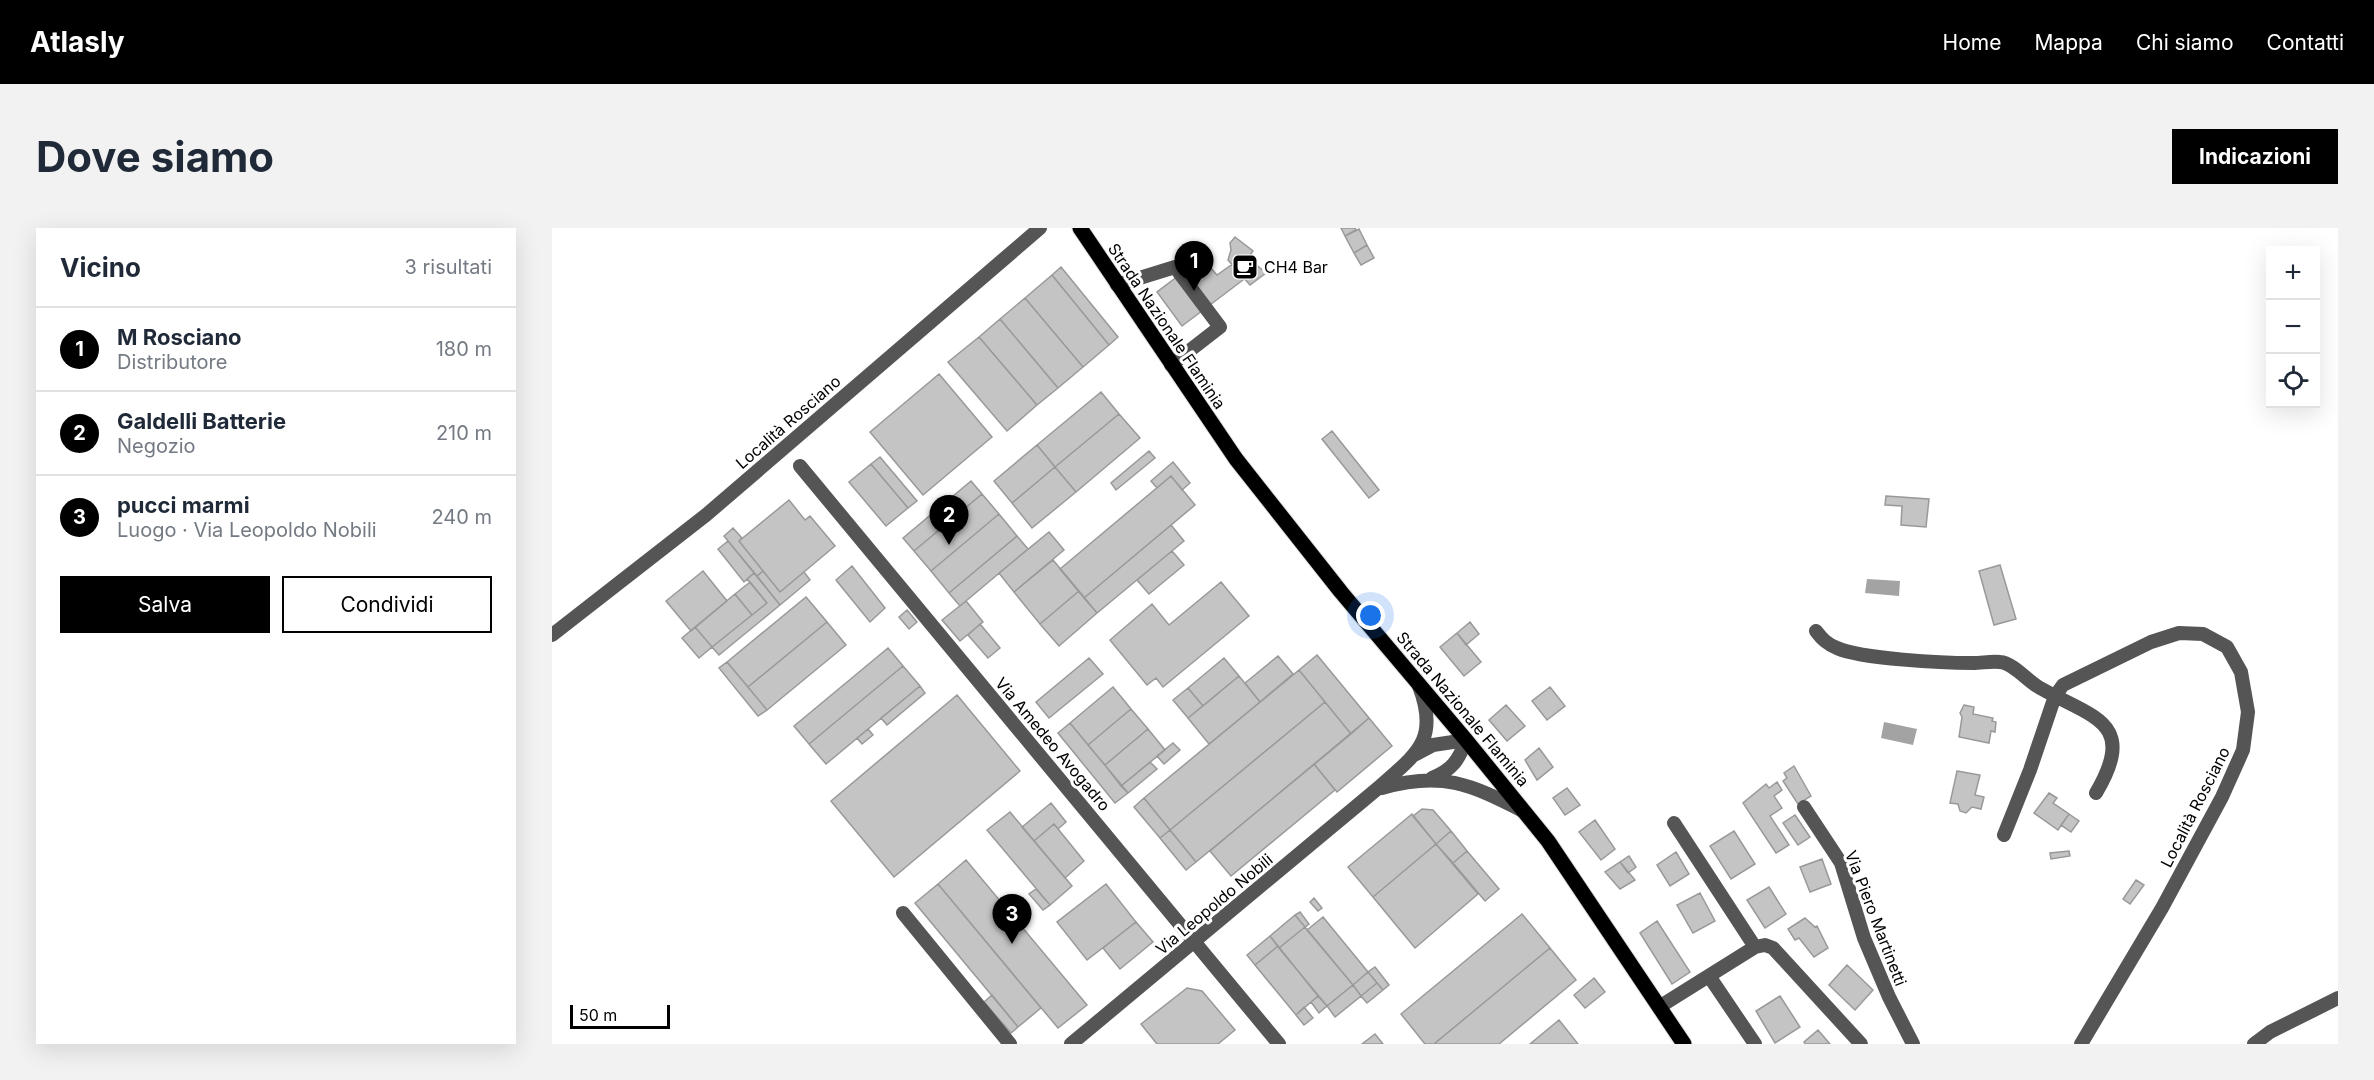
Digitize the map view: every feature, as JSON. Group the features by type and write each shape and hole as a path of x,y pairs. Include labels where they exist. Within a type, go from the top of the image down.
{"main road":[{"name":"Strada Nazionale Flaminia","path":"1080,228 1170,365 1243,468 1341,592 1525,812 1576,880 1684,1044"}],"street":[{"name":"Località Rosciano","path":"552,635 706,515 1040,228"},
{"path":"1117,285 1175,267 1220,327 1170,365"},
{"name":"Via Amedeo Avogadro","path":"800,466 1279,1044"},
{"path":"1816,631 1823,641 1839,649 1861,653 1972,663 2003,662 2041,689 2089,711 2106,725 2113,740 2111,759 2096,793"},
{"name":"Località Rosciano","path":"2055,696 2063,685 2151,642 2179,633 2203,634 2227,646 2241,672 2248,711 2243,750 2222,797 2162,908 2081,1044"},
{"name":"Via Leopoldo Nobili","path":"1416,754 1426,732 1428,711 1417,682"},
{"path":"2004,835 2030,771 2055,696"},
{"name":"Via Leopoldo Nobili","path":"1071,1044 1416,754 1432,745 1466,740 1460,757 1449,771 1432,778 1405,781 1377,789"},
{"name":"Via Leopoldo Nobili","path":"1432,778 1463,784 1525,812"},
{"name":"Via Piero Martinetti","path":"1804,807 1841,863 1864,938 1889,997 1913,1044"},
{"path":"1674,823 1755,947"},
{"path":"903,913 1010,1044"},
{"path":"1659,1007 1755,947 1765,945 1773,948 1861,1044"},
{"path":"1709,976 1755,1044"},
{"path":"2254,1044 2270,1032 2338,998"}],"shaded area":[{"path":"1867,579 1900,581 1899,596 1865,593"},
{"path":"1884,722 1917,729 1913,745 1881,738"}],"building":[{"path":"1341,228 1355,228 1356,230 1345,236"},
{"path":"1359,229 1367,245 1354,253 1345,236"},
{"path":"1235,237 1253,251 1248,258 1266,273 1250,285 1228,260 1231,250 1230,243"},
{"path":"1367,245 1374,258 1361,265 1354,253"},
{"path":"1202,258 1217,275 1234,263 1247,277 1182,326 1157,292"},
{"path":"1061,267 1118,337 1109,345 1052,275"},
{"path":"1052,275 1109,345 1083,367 1025,298"},
{"path":"1025,298 1083,367 1058,388 1000,319"},
{"path":"1000,319 1058,388 1037,405 979,337"},
{"path":"979,337 1037,405 1007,431 948,362"},
{"path":"939,374 992,437 923,495 870,432"},
{"path":"1101,392 1119,414 1055,467 1037,445"},
{"path":"1119,414 1140,438 1076,492 1055,467"},
{"path":"1332,431 1379,490 1369,498 1322,439"},
{"path":"1037,445 1055,467 1012,503 994,481"},
{"path":"1149,451 1155,458 1116,490 1111,483"},
{"path":"880,457 917,501 908,508 871,464"},
{"path":"1173,462 1190,483 1182,490 1171,476 1157,488 1151,481"},
{"path":"871,464 908,508 886,526 849,482"},
{"path":"1055,467 1076,492 1032,528 1012,503"},
{"path":"1171,476 1195,505 1084,598 1060,569"},
{"path":"971,481 982,494 914,551 903,538"},
{"path":"982,494 999,514 931,571 914,551"},
{"path":"1886,496 1929,499 1926,527 1901,525 1902,506 1885,505"},
{"path":"789,500 805,520 810,516 835,546 780,592 739,541"},
{"path":"999,514 1017,536 949,593 931,571"},
{"path":"1171,525 1184,541 1097,613 1084,598"},
{"path":"733,528 742,538 739,541 763,571 757,576 724,536"},
{"path":"1049,532 1064,550 1014,592 999,573"},
{"path":"1017,536 1028,549 960,606 949,593"},
{"path":"728,541 754,573 744,582 718,549"},
{"path":"1172,551 1184,565 1149,594 1137,580"},
{"path":"1053,560 1079,591 1040,624 1014,592"},
{"path":"2000,565 2016,619 1994,625 1979,571"},
{"path":"852,566 885,608 870,622 836,580"},
{"path":"703,571 727,601 691,631 666,601"},
{"path":"763,571 780,592 804,572 810,580 780,605 757,576"},
{"path":"754,573 780,605 719,655 712,647 767,603 747,579"},
{"path":"750,582 767,603 752,615 735,594"},
{"path":"1221,582 1249,616 1163,687 1156,678 1147,685 1110,640 1152,604 1169,625"},
{"path":"1079,591 1097,613 1059,646 1040,624"},
{"path":"735,594 752,615 712,647 695,627"},
{"path":"806,597 827,622 748,687 727,662"},
{"path":"966,601 983,622 960,641 942,620"},
{"path":"907,610 917,622 909,629 899,617"},
{"path":"827,622 846,645 767,710 748,687"},
{"path":"1470,622 1479,634 1466,645 1457,633"},
{"path":"980,624 1000,648 988,658 968,635"},
{"path":"695,627 712,647 699,658 682,638"},
{"path":"1457,633 1481,662 1464,676 1440,647"},
{"path":"888,648 903,666 809,744 794,726"},
{"path":"1317,655 1369,718 1351,734 1299,670"},
{"path":"1278,656 1293,674 1260,702 1245,683"},
{"path":"1089,658 1103,674 1049,718 1036,702"},
{"path":"1224,658 1239,676 1203,706 1188,688"},
{"path":"727,662 767,710 758,716 719,668"},
{"path":"903,666 920,686 826,764 809,744"},
{"path":"1299,670 1325,702 1170,830 1144,798"},
{"path":"1239,676 1260,702 1209,744 1188,718"},
{"path":"920,686 925,693 887,725 881,718"},
{"path":"1113,687 1131,709 1088,745 1070,723"},
{"path":"1550,687 1565,706 1547,720 1532,701"},
{"path":"1188,688 1203,706 1188,718 1173,700"},
{"path":"957,695 1020,771 894,877 831,801"},
{"path":"1325,702 1351,734 1196,862 1170,830"},
{"path":"1506,705 1525,726 1507,741 1489,720"},
{"path":"1964,705 1974,707 1973,714 1993,718 1992,721 1996,722 1995,732 1991,731 1989,743 1959,737 1962,717 1960,713"},
{"path":"1131,709 1148,729 1105,765 1088,745"},
{"path":"1369,718 1392,746 1337,792 1314,764"},
{"path":"1070,723 1128,793 1115,803 1058,733"},
{"path":"868,729 873,735 862,744 857,738"},
{"path":"1148,729 1165,750 1121,786 1105,765"},
{"path":"1173,743 1180,750 1164,764 1157,756"},
{"path":"1539,748 1553,767 1537,780 1525,760"},
{"path":"1150,762 1157,769 1128,793 1121,786"},
{"path":"1314,764 1335,790 1231,876 1210,851"},
{"path":"1794,766 1811,796 1798,804 1783,781 1787,778 1784,773"},
{"path":"1957,771 1980,775 1975,795 1984,797 1981,809 1972,807 1966,813 1960,811 1958,804 1950,803"},
{"path":"1777,782 1782,790 1774,796 1782,808 1770,816 1789,845 1776,853 1743,803 1766,784 1769,788"},
{"path":"1567,788 1580,805 1565,815 1553,798"},
{"path":"2049,793 2057,798 2053,803 2069,814 2058,830 2034,813"},
{"path":"1144,798 1170,830 1160,838 1134,807"},
{"path":"1051,803 1066,822 1058,829 1054,824 1034,841 1022,827"},
{"path":"1422,809 1433,810 1451,831 1436,844 1413,816"},
{"path":"1010,812 1072,886 1050,905 987,830"},
{"path":"1412,814 1436,844 1373,897 1348,867"},
{"path":"2069,814 2079,821 2071,832 2061,825"},
{"path":"1795,815 1810,837 1798,845 1783,823"},
{"path":"1595,820 1615,849 1601,860 1579,832"},
{"path":"1054,824 1084,861 1065,878 1034,841"},
{"path":"1170,830 1196,862 1186,870 1160,838"},
{"path":"1451,831 1467,851 1453,863 1436,844"},
{"path":"1734,831 1755,864 1731,879 1710,846"},
{"path":"1436,844 1478,894 1415,948 1373,897"},
{"path":"1467,851 1499,889 1485,901 1453,863"},
{"path":"2069,851 2070,856 2051,859 2050,853"},
{"path":"1676,852 1689,874 1670,886 1657,865"},
{"path":"1629,856 1636,867 1628,873 1620,862"},
{"path":"1822,859 1831,884 1810,892 1800,867"},
{"path":"966,860 1087,1005 1058,1028 938,884"},
{"path":"1620,862 1635,880 1620,889 1605,872"},
{"path":"2136,880 2144,885 2130,904 2123,899"},
{"path":"938,884 1041,1008 1018,1027 915,903"},
{"path":"1106,884 1136,922 1087,960 1057,922"},
{"path":"1769,887 1786,914 1765,928 1747,900"},
{"path":"1036,889 1050,905 1043,910 1029,894"},
{"path":"1700,893 1715,921 1693,933 1677,905"},
{"path":"1314,898 1322,908 1318,911 1310,902"},
{"path":"1300,912 1309,924 1305,927 1295,915"},
{"path":"1522,914 1550,948 1434,1044 1425,1044 1401,1014"},
{"path":"1295,915 1305,927 1279,948 1270,936"},
{"path":"1323,917 1368,972 1353,985 1307,930"},
{"path":"1805,918 1815,927 1817,926 1828,948 1814,957 1799,938 1795,940 1788,929"},
{"path":"1657,921 1690,972 1672,984 1640,933"},
{"path":"1136,922 1153,942 1120,969 1103,948"},
{"path":"1305,927 1353,985 1327,1006 1279,948"},
{"path":"1270,936 1278,946 1255,965 1247,955"},
{"path":"1278,946 1318,996 1296,1015 1255,965"},
{"path":"1550,948 1576,980 1499,1044 1434,1044"},
{"path":"1847,965 1873,990 1855,1010 1829,985"},
{"path":"1375,967 1389,985 1383,990 1368,972"},
{"path":"1368,972 1377,983 1361,996 1353,985"},
{"path":"1594,978 1605,992 1585,1008 1574,995"},
{"path":"1377,983 1383,990 1367,1003 1361,996"},
{"path":"1353,985 1361,996 1335,1017 1327,1006"},
{"path":"1187,988 1202,991 1235,1030 1218,1044 1157,1044 1141,1024"},
{"path":"992,995 1018,1027 1011,1033 984,1002"},
{"path":"1318,996 1327,1006 1319,1013 1311,1002"},
{"path":"1780,996 1800,1027 1775,1043 1756,1011"},
{"path":"1304,1007 1313,1018 1304,1025 1296,1015"},
{"path":"1559,1020 1578,1044 1530,1044"},
{"path":"1818,1030 1830,1044 1805,1044 1804,1042"},
{"path":"1375,1034 1383,1044 1362,1044"}],"place":[{"name":"CH4 Bar","path":"1245,267"},
{"name":"M Rosciano","path":"1194,291"},
{"name":"Galdelli Batterie","path":"949,545"},
{"name":"pucci marmi","path":"1012,944"}]}
